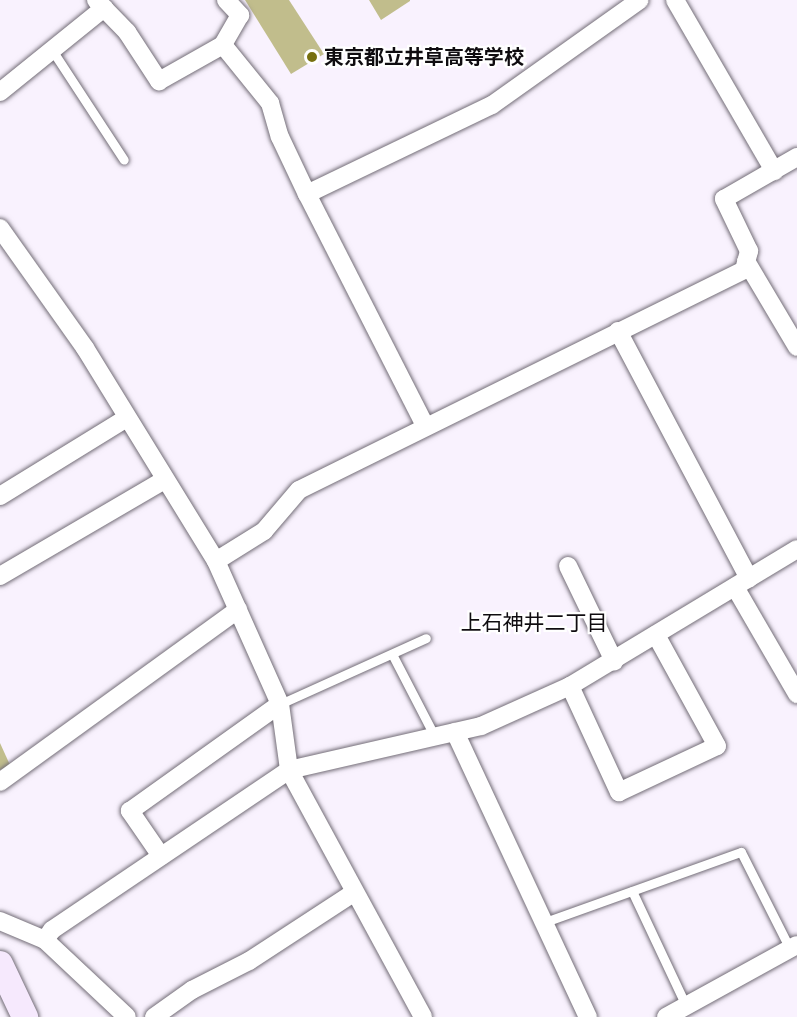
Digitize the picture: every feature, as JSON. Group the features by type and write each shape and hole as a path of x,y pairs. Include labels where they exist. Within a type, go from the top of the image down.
{"main road":[{"path":"1,971 25,1017"}],"street":[{"path":"0,92 52,50 100,4 127,32 159,81 223,45 240,15 226,0"},
{"path":"307,194 492,105 640,0"},
{"path":"675,0 774,171"},
{"path":"223,45 270,103 280,137 307,194 425,426"},
{"path":"216,561 264,531 299,490 744,270 749,251 724,199 797,157"},
{"path":"0,228 85,348 164,480 216,561 280,704 289,770 423,1017"},
{"path":"746,261 797,347"},
{"path":"618,331 742,583 791,670 797,694"},
{"path":"0,496 127,418"},
{"path":"1,572 164,480"},
{"path":"45,940 52,930 289,770 481,726 570,686 797,549"},
{"path":"568,566 614,661"},
{"path":"0,782 238,610"},
{"path":"570,686 619,792 717,746 656,635"},
{"path":"161,856 130,811 280,704"},
{"path":"455,732 588,1017"},
{"path":"154,1017 192,990 249,961 355,892"},
{"path":"0,921 45,940 127,1017"},
{"path":"666,1017 794,947"}],"lane":[{"path":"52,50 124,160"},
{"path":"280,704 426,638"},
{"path":"392,654 435,737"},
{"path":"545,922 741,852 794,947"},
{"path":"632,891 686,1006"}],"building":[{"path":"245,0 289,0 324,54 291,74"},
{"path":"369,0 410,0 410,1 381,20"},
{"path":"0,743 10,765 0,770"}],"place":[{"name":"東京都立井草高等学校","path":"312,57"}],"district":[{"name":"上石神井二丁目","path":"534,623"}]}
